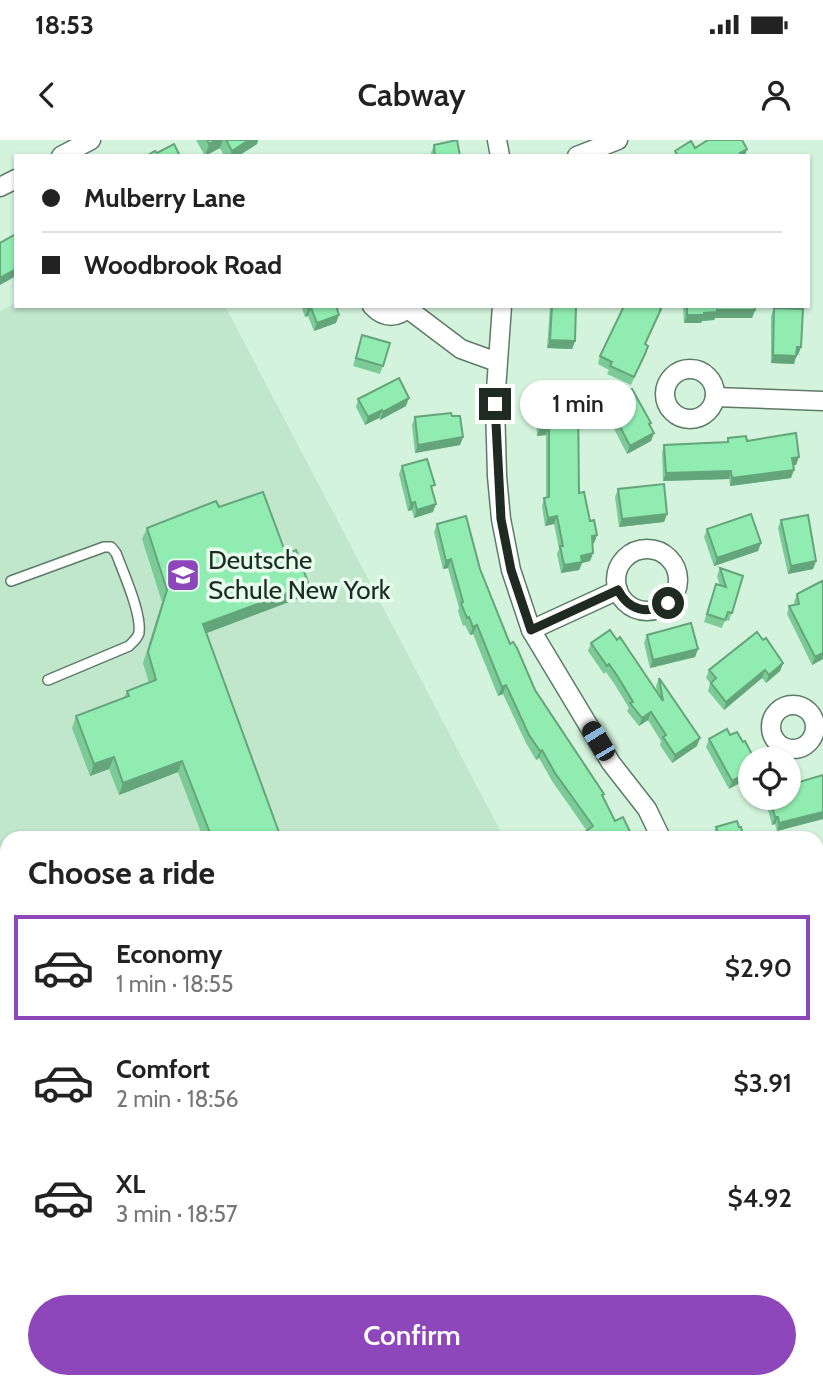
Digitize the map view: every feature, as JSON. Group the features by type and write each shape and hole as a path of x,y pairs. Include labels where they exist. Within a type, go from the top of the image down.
{"street":[{"path":"65,154 91,140"},
{"path":"582,154 618,140"},
{"path":"374,308 388,316 395,316 409,308 461,349 496,362"},
{"path":"502,308 495,404 501,519 511,570 531,630 611,763 647,809 658,831"},
{"path":"715,397 823,401"},
{"path":"531,630 618,590"}],"lane":[{"path":"11,581 104,547 111,547 116,553 139,620 136,640 129,646 48,680"}],"shaded area":[{"name":"Deutsche Schule New York","path":"14,304 14,308 226,308 500,831 0,831 0,311"}],"building":[{"path":"226,140 249,140 232,151"},
{"path":"457,140 460,154 435,154 434,145"},
{"path":"708,140 742,140 747,149 741,154 677,154 675,151 691,141 695,148"},
{"path":"174,144 179,154 150,154 155,151 157,153"},
{"path":"14,235 14,270 0,278 0,243"},
{"path":"311,308 337,308 339,315 317,323"},
{"path":"552,308 576,308 575,341 550,340"},
{"path":"623,308 661,309 634,377 610,366 612,362 600,356"},
{"path":"687,308 755,310 717,310 704,315 687,315"},
{"path":"774,308 803,309 801,347 797,347 796,356 773,355"},
{"path":"362,335 390,343 383,366 356,358"},
{"path":"399,378 409,398 368,417 358,399"},
{"path":"632,389 654,433 630,446 609,401"},
{"path":"578,397 579,493 584,492 590,521 594,520 597,535 592,536 593,553 581,556 582,562 564,565 557,516 548,518 544,498 549,497 549,427 540,428 539,409 569,407 570,414"},
{"path":"451,413 452,416 460,416 463,437 418,445 415,417"},
{"path":"796,433 799,457 792,458 794,470 732,478 731,471 666,473 664,445 728,442 728,438 746,436 747,441"},
{"path":"427,459 435,485 431,486 436,504 417,510 415,502 411,503 402,466"},
{"path":"664,484 667,514 622,519 618,489"},
{"path":"263,492 286,554 296,550 309,585 203,624 278,831 209,831 182,761 123,783 114,757 94,764 76,716 129,696 127,691 156,680 148,652 167,590 147,528 216,501 219,507"},
{"path":"751,514 761,543 717,558 707,529"},
{"path":"808,515 816,561 791,566 781,520"},
{"path":"466,516 480,569 510,644 513,642 517,648 535,690 604,794 602,795 615,821 623,817 630,831 586,831 593,826 529,735 506,685 502,687 477,625 473,627 469,617 467,618 451,559 446,561 437,524"},
{"path":"720,568 743,576 732,613 728,612 725,620 707,614 716,584 726,587"},
{"path":"822,581 823,653 815,657 789,606 799,604 797,594"},
{"path":"691,623 698,649 653,660 647,635"},
{"path":"610,630 617,640 620,637 663,701 659,678 700,738 675,755 651,712 642,718 630,703 633,702 618,677 591,643"},
{"path":"757,632 763,640 766,638 783,663 769,675 765,670 726,702 711,683 716,678 709,670"},
{"path":"727,729 730,735 737,732 743,742 745,741 748,747 738,747 738,778 732,781 709,739"},
{"path":"823,775 823,812 779,823 773,810 801,810 801,781"},
{"path":"737,821 742,831 717,831 716,827"}],"place":[{"name":"Deutsche Schule New York","path":"183,575"}],"route":[{"path":"495,404 501,519 511,570 531,630 618,590 630,606 639,610 649,611 668,603"}]}
